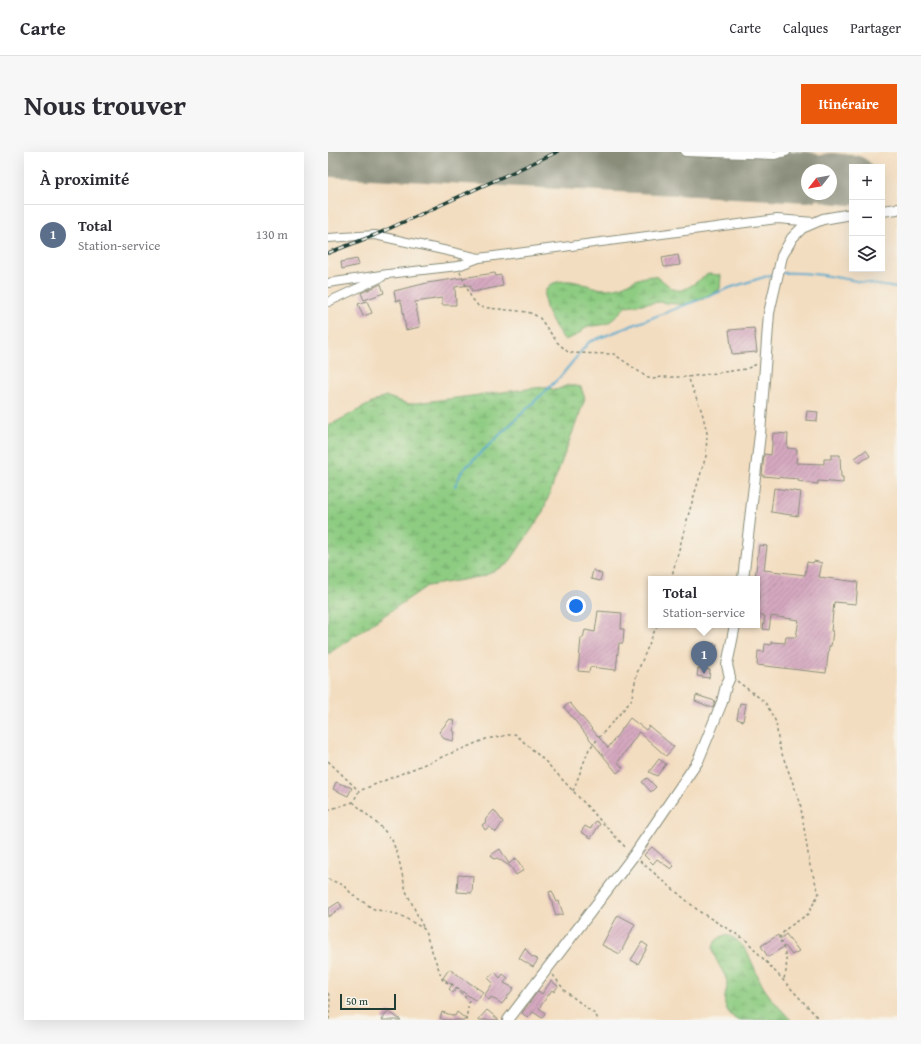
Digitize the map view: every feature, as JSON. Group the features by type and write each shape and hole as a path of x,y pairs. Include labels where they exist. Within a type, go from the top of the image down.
{"main road":[{"path":"885,211 897,209"},
{"path":"743,576 760,434 770,313 782,256 792,238 802,228 814,222 849,215"},
{"path":"508,1020 546,967 634,855 698,761 722,702 730,676 727,665 734,628"}],"street":[{"path":"685,152 775,155 786,152"},
{"path":"328,283 458,266 480,258 777,220 814,222"},
{"path":"328,238 375,235 480,258"},
{"path":"328,302 388,274"}],"path":[{"path":"458,266 471,297 479,307 528,312 539,317 557,342 569,353 614,354 648,378 687,377 746,369 765,363"},
{"path":"672,576 706,456 707,433 702,412 687,377"},
{"path":"573,791 589,749 630,701 637,673 650,647 656,628"},
{"path":"730,676 765,702 776,722 779,746 800,802 810,866 819,893 808,914 786,930 779,938 785,949 786,974 783,980"},
{"path":"328,810 353,802 359,791 486,739 515,734 546,762 634,855 700,912 746,940 820,1020"},
{"path":"328,761 359,791"},
{"path":"353,802 383,829 392,840 398,856 406,891 424,929 443,981 452,984 469,1001 466,1020"},
{"path":"328,879 342,885 354,896 374,909 400,915 424,929"},
{"path":"546,967 566,991 596,1015 598,1020"},
{"path":"328,993 330,998 329,1020"}],"green space":[{"path":"708,274 721,275 720,289 703,299 684,305 659,302 626,306 610,322 601,325 588,326 577,335 565,340 553,322 545,303 545,294 548,287 556,282 570,281 597,288 612,289 640,278 653,276 657,277 674,289 682,290"},
{"path":"568,385 581,387 585,399 542,514 508,564 484,576 427,586 328,654 328,426 385,396 408,404 543,387 556,390"},
{"path":"725,935 740,943 750,958 766,991 791,1020 737,1020 730,1014 725,1003 727,988 726,978 714,955 713,949 714,944 718,939"}],"building":[{"path":"678,255 680,265 664,267 662,258"},
{"path":"357,259 359,265 342,269 341,262"},
{"path":"495,273 496,276 501,275 503,286 472,292 470,285 455,287 456,305 442,305 442,298 415,302 420,327 406,330 402,305 400,300 396,301 394,291 427,283"},
{"path":"381,284 384,293 364,300 361,293"},
{"path":"367,301 372,313 363,316 358,304"},
{"path":"754,328 757,352 732,354 729,330"},
{"path":"807,411 818,412 817,421 806,420"},
{"path":"773,433 788,434 787,448 797,449 796,463 824,464 824,459 831,459 831,455 840,455 841,477 843,477 843,483 818,481 818,484 798,481 798,479 762,476 764,454 771,455"},
{"path":"866,450 870,456 859,463 855,458"},
{"path":"774,488 801,492 798,516 771,512"},
{"path":"759,545 767,546 764,570 805,575 807,562 813,563 814,561 822,563 819,577 858,582 856,604 834,602 831,631 833,631 831,646 829,646 826,673 757,665 758,651 764,652 765,644 771,645 771,642 785,643 786,637 796,637 799,620 771,616 769,630 763,629 765,616 760,615 760,576 755,576"},
{"path":"593,570 602,574 600,581 591,579"},
{"path":"598,611 622,613 621,629 624,629 623,643 619,643 616,670 590,667 589,672 578,671 581,638 583,638 585,630 595,632"},
{"path":"705,642 717,644 715,654 704,652"},
{"path":"698,668 710,670 709,678 697,676"},
{"path":"696,695 715,701 713,708 695,701"},
{"path":"570,703 608,748 630,718 646,730 649,726 674,747 666,756 639,732 618,762 623,768 617,773 564,707"},
{"path":"740,703 746,704 743,721 737,719"},
{"path":"450,719 455,721 452,731 455,732 453,741 445,739 439,732"},
{"path":"659,759 666,764 657,776 649,772"},
{"path":"647,778 656,787 651,792 642,782"},
{"path":"336,782 352,788 348,796 333,789"},
{"path":"494,810 503,822 496,832 489,827 485,830 482,825 486,822 485,820"},
{"path":"596,821 600,824 591,838 581,832 585,826 590,829"},
{"path":"652,847 674,866 671,869 657,859 653,864 644,855"},
{"path":"500,849 509,864 516,858 524,870 516,875 511,867 497,858 494,859 491,855"},
{"path":"458,875 473,876 472,893 457,892"},
{"path":"552,891 557,902 559,901 563,914 556,916 549,892"},
{"path":"339,902 342,907 328,917 328,909"},
{"path":"618,915 635,924 620,954 602,945"},
{"path":"786,934 799,951 792,955 785,946 768,957 761,946 778,935 780,939"},
{"path":"642,942 648,946 638,964 631,960"},
{"path":"525,948 531,956 538,960 533,967 519,958"},
{"path":"449,969 483,992 476,1001 457,988 453,993 449,989 452,985 443,978"},
{"path":"495,972 500,978 503,974 508,978 504,983 514,988 502,1004 491,997 489,1000 484,996 493,983 488,978"},
{"path":"551,981 558,986 554,992 552,990 539,1008 545,1013 542,1018 533,1012 528,1018 522,1013 538,991 542,994"},
{"path":"487,1010 499,1020 478,1020"},
{"path":"388,1011 401,1020 382,1020"},
{"path":"442,1012 455,1016 457,1012 467,1020 445,1020 440,1018"}],"waterway":[{"path":"782,273 811,274 897,288"},
{"path":"455,486 462,471 560,377 589,342 732,287 774,274"}],"runway":[{"path":"332,152 801,177"},
{"path":"837,179 849,180"}],"railway":[{"path":"328,253 375,235 557,152"}],"place":[{"name":"Total","path":"704,674"}]}
